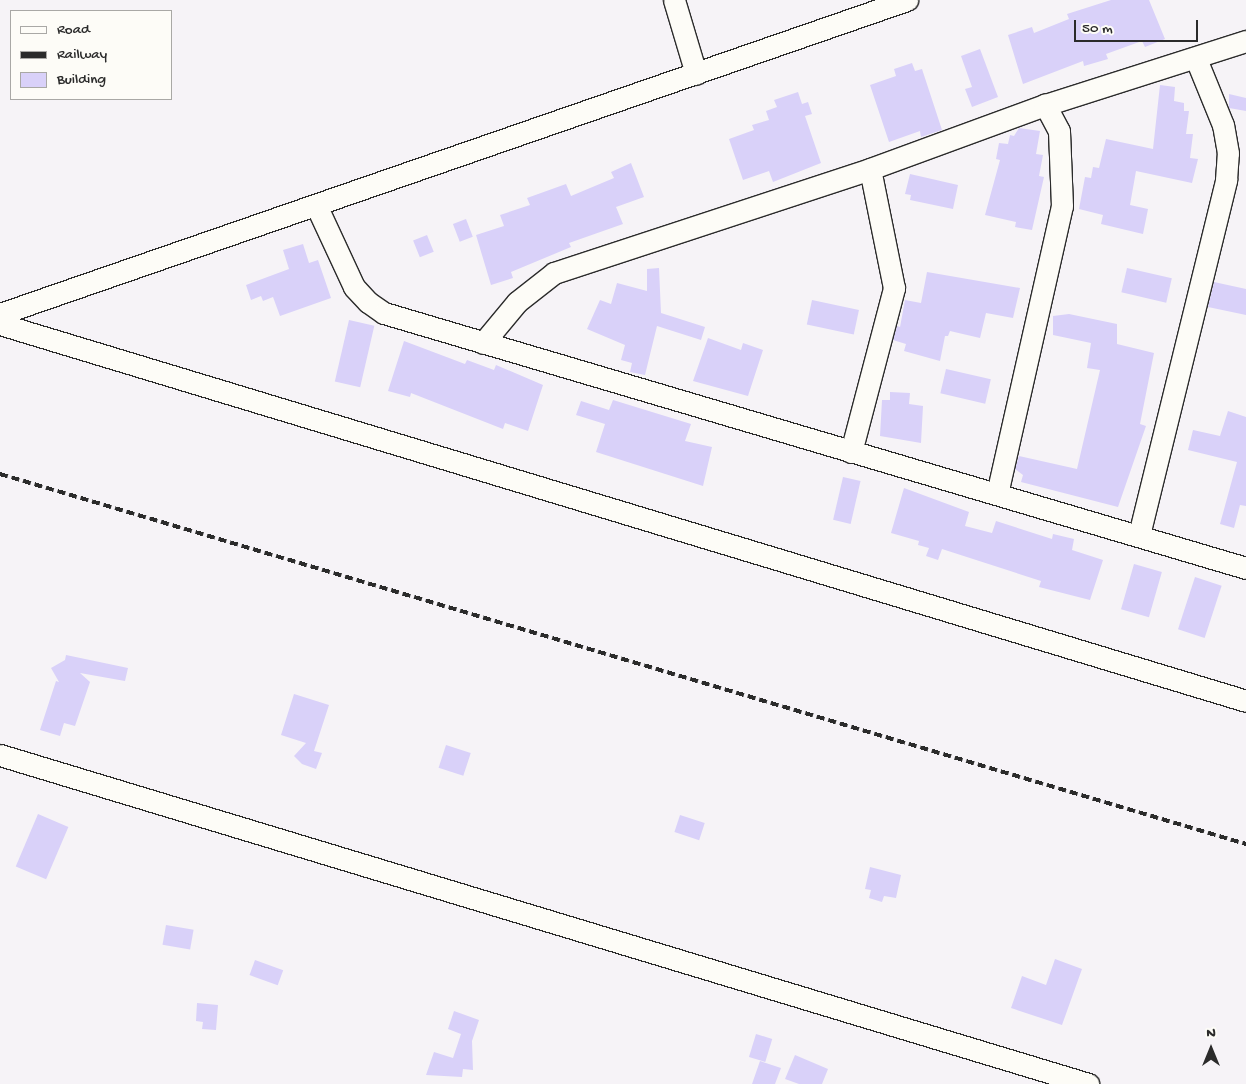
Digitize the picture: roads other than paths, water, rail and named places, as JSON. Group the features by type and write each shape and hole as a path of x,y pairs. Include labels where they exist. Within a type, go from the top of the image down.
{"street":[{"path":"674,0 696,74"},
{"path":"0,314 907,0"},
{"path":"483,343 517,302 554,274 870,169 1045,105 1196,59 1246,41"},
{"path":"1139,536 1226,180 1228,153 1223,125 1196,59"},
{"path":"997,494 1062,206 1059,131 1045,105"},
{"path":"851,452 894,288 870,169"},
{"path":"316,205 349,278 368,302 384,313 1246,568"},
{"path":"0,324 1246,701"},
{"path":"0,755 1074,1082"}],"railway":[{"path":"0,474 1246,844"}]}
